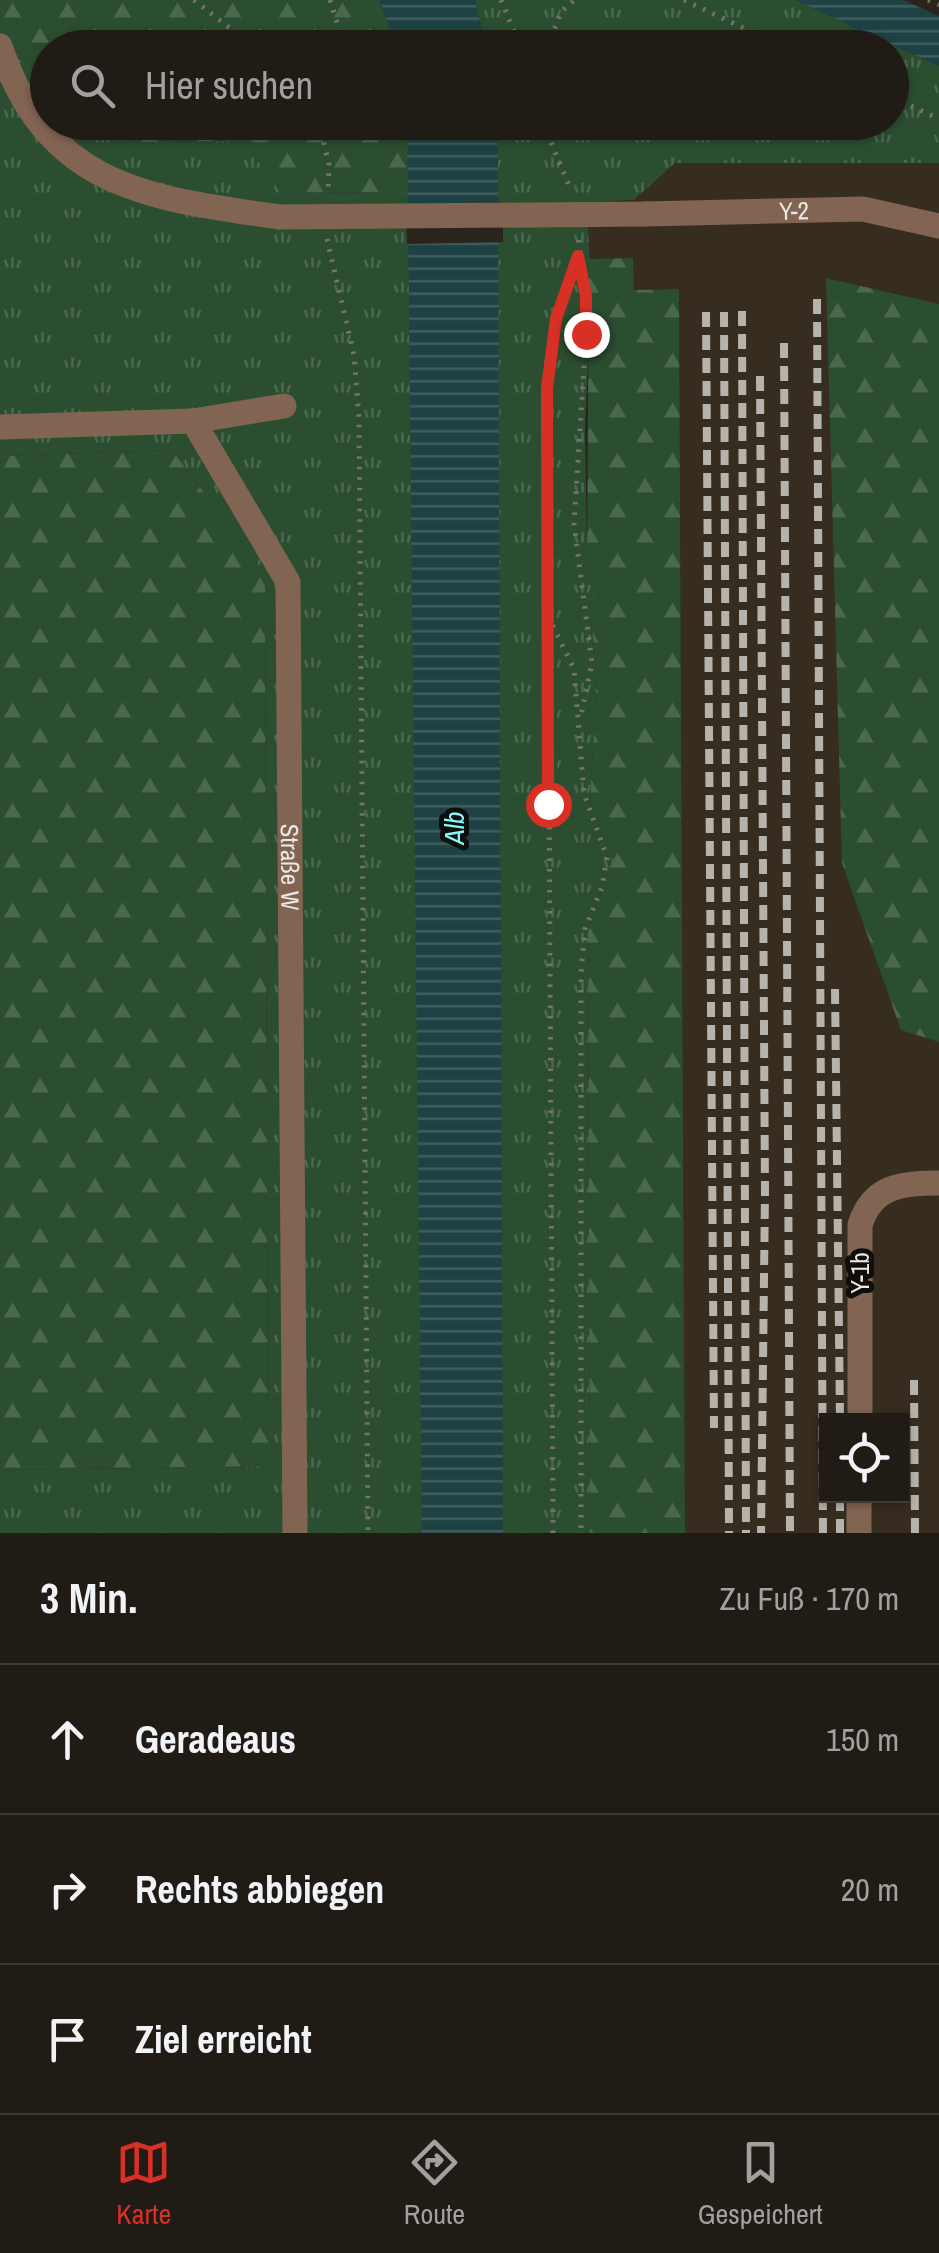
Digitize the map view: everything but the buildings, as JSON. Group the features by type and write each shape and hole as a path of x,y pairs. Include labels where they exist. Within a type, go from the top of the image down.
{"street":[{"name":"Y-2","path":"0,46 30,107"},
{"name":"Y-2","path":"58,140 104,178 146,196 279,217 862,209 939,226"},
{"path":"0,427 193,421 284,406"},
{"name":"Straße W","path":"193,421 288,582 296,1533"},
{"name":"Y-1b","path":"860,1413 860,1226 866,1205 880,1192 904,1183 939,1183"},
{"path":"859,1503 859,1533"}],"path":[{"path":"194,0 232,30"},
{"path":"330,0 339,30"},
{"path":"501,0 513,30"},
{"path":"554,30 561,12 574,0"},
{"path":"684,0 748,30"},
{"path":"928,0 939,5"},
{"path":"909,105 939,119"},
{"path":"322,140 328,184"},
{"path":"550,140 572,193"},
{"path":"328,248 354,355 358,418 368,1533"},
{"path":"553,1533 547,388 556,319 578,256 586,315 574,524 592,663 579,726"},
{"path":"548,614 574,669 584,794 607,857 602,887 584,929 580,973 581,1533"}],"shaded area":[{"path":"675,163 939,163 939,1533 685,1533 679,289 634,290 632,258 589,259 587,201 634,200"}],"green space":[{"path":"0,0 380,0 390,30 30,30 30,48 0,57"},
{"path":"475,0 795,0 860,30 482,30"},
{"path":"30,48 30,140 244,141 282,193 411,192 422,1533 0,1533 0,1470 268,1466 265,574 172,450 0,456 0,57"},
{"path":"909,52 939,66 939,163 675,163 634,200 587,202 591,300 585,426 587,559 600,591 592,630 597,672 590,801 613,859 588,931 590,1533 503,1533 495,140 909,140"},
{"path":"132,140 408,140 411,192 281,193 243,141"},
{"path":"633,258 634,290 679,289 685,1533 590,1533 588,931 613,859 590,801 597,672 592,630 600,591 587,560 589,259"},
{"path":"826,278 939,304 939,1042 901,1030 842,863"},
{"path":"172,450 265,574 268,1466 0,1470 0,456"}],"water":[{"path":"380,0 475,0 482,30 390,30"},
{"path":"795,0 903,0 939,16 939,66 909,52 909,30 860,30"},
{"name":"Alb","path":"407,140 497,140 503,1533 422,1533"}],"pier":[{"path":"503,202 503,242 407,244 406,204"}],"railway":[{"path":"817,299 823,1533"},
{"path":"742,311 746,1533"},
{"path":"706,312 714,1428"},
{"path":"724,312 729,1533"},
{"path":"784,343 790,1533"},
{"path":"760,376 765,1193 761,1533"},
{"path":"835,989 840,1413"},
{"path":"914,1380 915,1533"},
{"path":"840,1503 840,1533"}],"route":[{"path":"548,804 547,388 556,319 578,256 586,296 586,334"}]}
